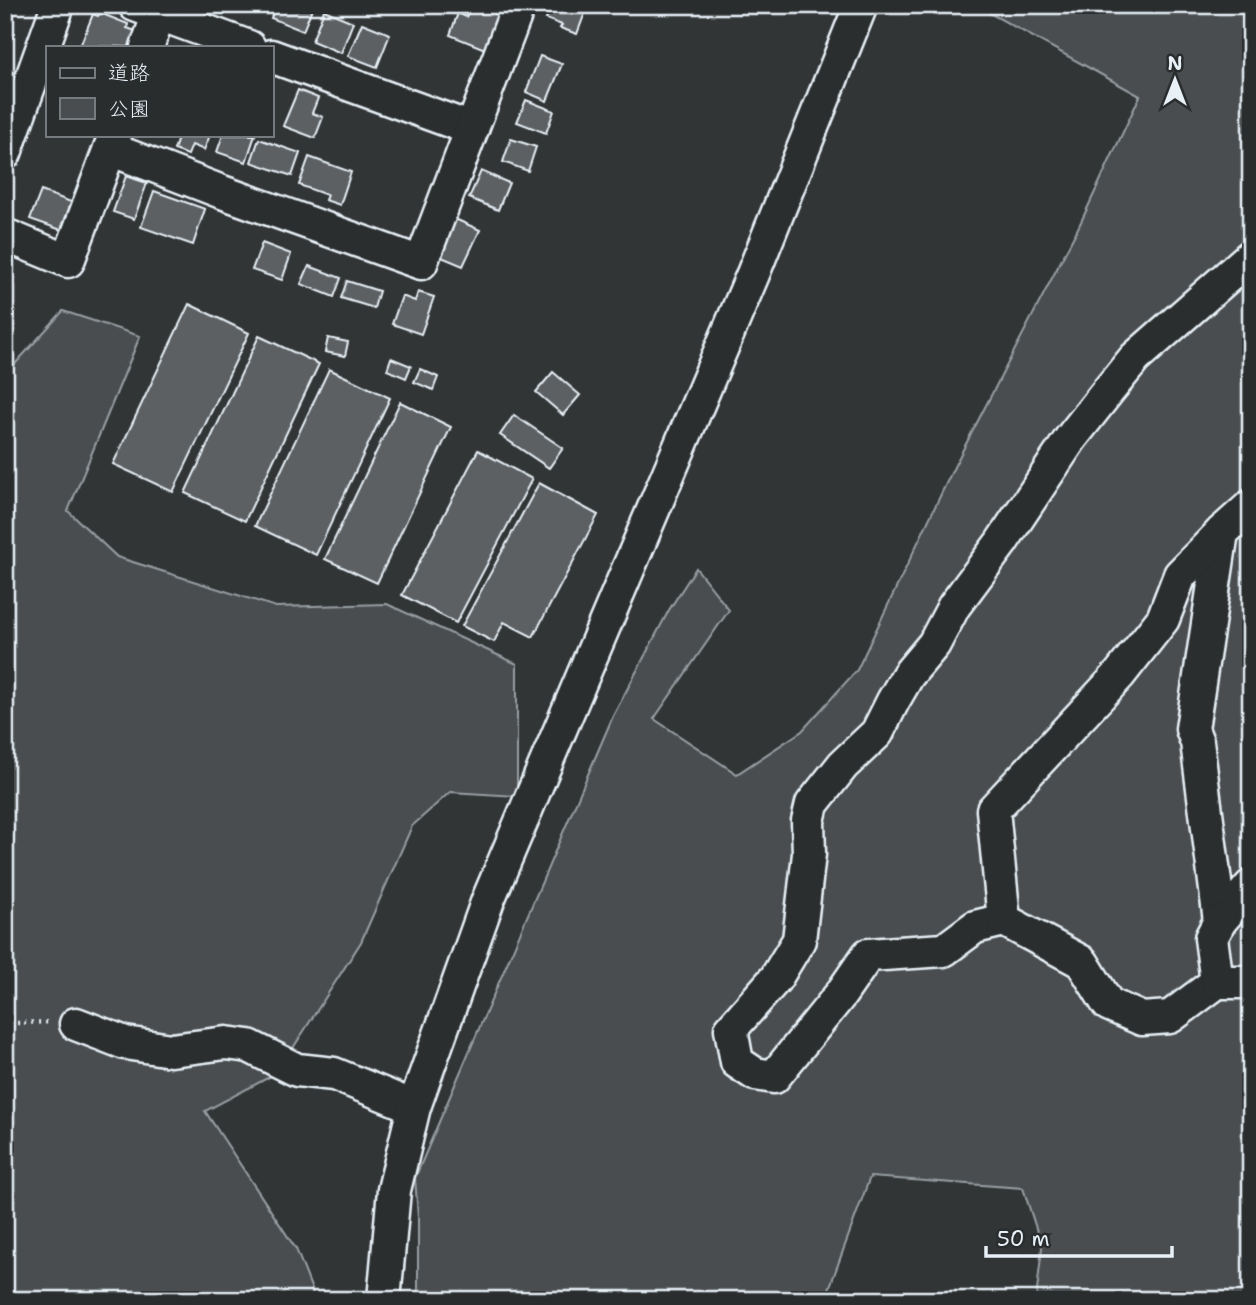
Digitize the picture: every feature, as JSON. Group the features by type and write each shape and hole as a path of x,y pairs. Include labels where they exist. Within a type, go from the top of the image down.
{"street":[{"path":"5,153 58,5"},
{"path":"5,235 68,261 112,142 222,192 421,263 519,5"},
{"path":"384,1300 394,1190 414,1107 488,900 753,274 860,5"},
{"path":"147,46 152,8 247,46"},
{"path":"273,56 472,129"},
{"path":"1251,256 1135,358 1072,438 1001,543 954,606 934,644 908,675 877,733 843,765 812,804 808,821 809,854 799,940 776,978 731,1030 737,1062 755,1074 774,1077 841,994 868,955 944,950 975,927 1004,920 1082,962 1108,1004 1142,1019 1170,1017 1217,982 1251,982"},
{"path":"1004,920 993,810 1119,675 1163,619 1181,575 1251,506"},
{"path":"1220,921 1197,742 1192,729 1222,532"},
{"path":"1217,982 1211,938 1220,921 1251,886"},
{"path":"76,1024 125,1043 171,1049 226,1043 250,1046 297,1070 334,1074 414,1107"}],"path":[{"path":"5,1030 17,1023 76,1024"}],"green space":[{"path":"975,5 1251,5 1251,1300 1036,1300 1042,1247 1023,1188 870,1177 825,1300 418,1300 415,1178 613,716 669,610 696,568 729,610 654,719 737,774 802,731 857,670 954,467 1079,226 1140,96"},
{"path":"63,311 140,336 68,511 117,557 276,607 387,604 517,664 517,796 450,792 412,826 361,942 277,1073 205,1111 296,1249 316,1300 5,1300 5,375"}],"building":[{"path":"276,5 313,6 303,31 271,18"},
{"path":"471,5 498,15 485,49 450,35 458,13 466,17"},
{"path":"552,5 574,5 586,10 577,34 546,19"},
{"path":"324,10 353,22 341,53 312,41"},
{"path":"100,13 128,24 127,28 136,31 129,46 80,46 93,14 98,16"},
{"path":"362,23 390,34 377,67 348,56"},
{"path":"540,56 562,64 547,101 526,92"},
{"path":"298,90 318,98 312,113 323,117 315,138 283,126"},
{"path":"526,100 554,111 546,133 517,122"},
{"path":"179,136 210,136 204,150 192,145 188,155 174,150"},
{"path":"223,136 255,136 246,162 217,152"},
{"path":"259,139 300,153 292,176 251,162"},
{"path":"511,139 536,147 528,171 503,162"},
{"path":"309,157 351,172 340,205 325,200 327,195 299,185"},
{"path":"481,171 509,183 498,210 469,198"},
{"path":"126,176 147,183 134,219 113,212"},
{"path":"41,191 74,203 64,231 30,219"},
{"path":"154,191 205,209 193,245 141,227"},
{"path":"455,219 480,230 463,266 439,256"},
{"path":"262,243 291,254 282,280 252,270"},
{"path":"309,266 341,278 334,297 301,284"},
{"path":"347,281 379,291 374,308 341,298"},
{"path":"418,292 434,297 421,334 392,324 402,296 415,301"},
{"path":"189,304 249,333 173,492 113,464"},
{"path":"259,336 319,364 245,521 185,493"},
{"path":"328,338 348,342 345,356 325,352"},
{"path":"391,358 411,366 406,378 387,370"},
{"path":"329,369 390,398 316,555 255,526"},
{"path":"420,369 438,377 433,390 414,382"},
{"path":"553,372 580,395 563,415 536,392"},
{"path":"400,402 451,427 377,583 325,559"},
{"path":"514,415 563,448 549,468 500,435"},
{"path":"478,450 532,479 456,623 402,595"},
{"path":"539,483 598,515 533,637 504,622 494,642 462,626"}]}
